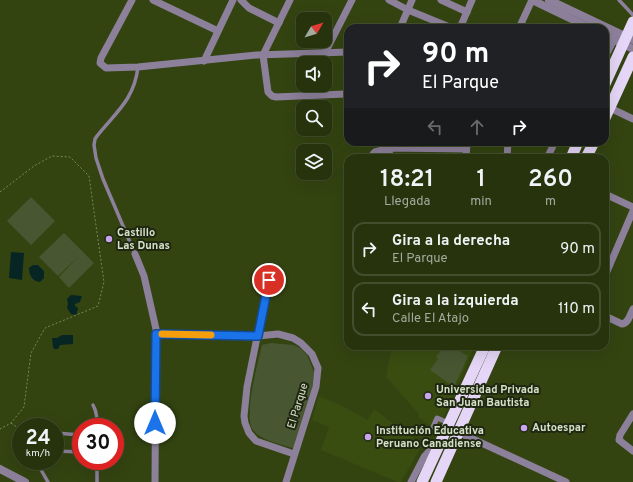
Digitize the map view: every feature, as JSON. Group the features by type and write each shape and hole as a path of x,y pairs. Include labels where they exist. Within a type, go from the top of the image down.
{"highway":[{"path":"609,71 633,22"},
{"path":"609,109 633,57"},
{"path":"422,482 479,350"},
{"path":"436,482 495,350"}],"street":[{"path":"132,0 100,60 101,65 106,68 138,67 263,55 344,52"},
{"path":"153,0 218,31"},
{"path":"204,61 233,0"},
{"path":"241,0 249,8 279,23"},
{"path":"290,0 263,55 268,92 272,96 344,94"},
{"path":"325,53 352,0"},
{"path":"389,0 408,10 442,24"},
{"path":"402,24 412,0"},
{"path":"441,0 467,12"},
{"path":"462,24 472,0"},
{"path":"521,24 532,0 582,24"},
{"path":"549,0 595,24"},
{"path":"609,32 625,40"},
{"path":"609,36 625,40"},
{"path":"609,54 625,40"},
{"path":"609,113 633,119"},
{"path":"373,154 388,146"},
{"path":"609,196 633,207"},
{"path":"609,267 633,211"},
{"path":"135,254 144,276 156,329 155,482"},
{"path":"271,268 245,402 244,416 246,428 252,438 256,441 294,454"},
{"path":"609,318 622,324 625,323 633,308"},
{"name":"El Parque","path":"156,334 258,336 278,334 293,338 301,343 312,354 318,368 316,387 286,482"},
{"path":"633,414 620,435 619,440 633,451"},
{"path":"433,427 437,418 446,429 459,430 566,482"},
{"path":"411,482 424,457 446,429"},
{"path":"0,469 25,482"}],"lane":[{"path":"619,0 633,15"},
{"path":"135,254 103,180 94,151 95,139 129,96 138,67"},
{"path":"92,405 96,409 97,418"},
{"path":"97,470 97,482"},
{"path":"42,471 48,482"}],"path":[{"path":"0,192 34,166 52,156 70,157 89,176 104,282 98,306 45,328 30,353 24,407 11,423 0,429"}],"shaded area":[{"path":"31,197 55,221 31,245 7,221"},
{"path":"64,233 94,263 69,288 59,277 79,256 58,276 39,257"},
{"path":"271,343 293,345 300,348 307,355 314,372 312,389 293,448 261,437 253,430 250,423 250,402 252,389 262,345"},
{"name":"Universidad Privada San Juan Bautista","path":"390,350 470,350 472,352 438,429 429,425 418,417 419,414 386,377"},
{"path":"442,350 457,350 468,356 454,387 430,370 438,359 436,356"},
{"name":"Institución Educativa Peruano Canadiense","path":"319,396 368,420 374,409 422,445 401,482 321,450 329,427 312,420"}],"water":[{"path":"11,252 24,253 22,280 9,278"},
{"path":"33,265 38,265 44,271 44,278 40,282 33,279 30,275 29,268"},
{"path":"71,295 82,296 80,302 75,304 78,309 76,315 71,314 67,308 67,299"},
{"path":"62,335 73,335 73,344 60,345 58,349 54,349 52,338 57,338"}],"slow traffic":[{"path":"162,334 211,335"}],"place":[{"name":"Castillo Las Dunas","path":"109,239"},
{"name":"Universidad Privada San Juan Bautista","path":"428,396"},
{"name":"Autoespar","path":"524,428"},
{"name":"Institución Educativa Peruano Canadiense","path":"368,437"}],"route":[{"path":"155,423 156,334 258,336 269,280"}]}
